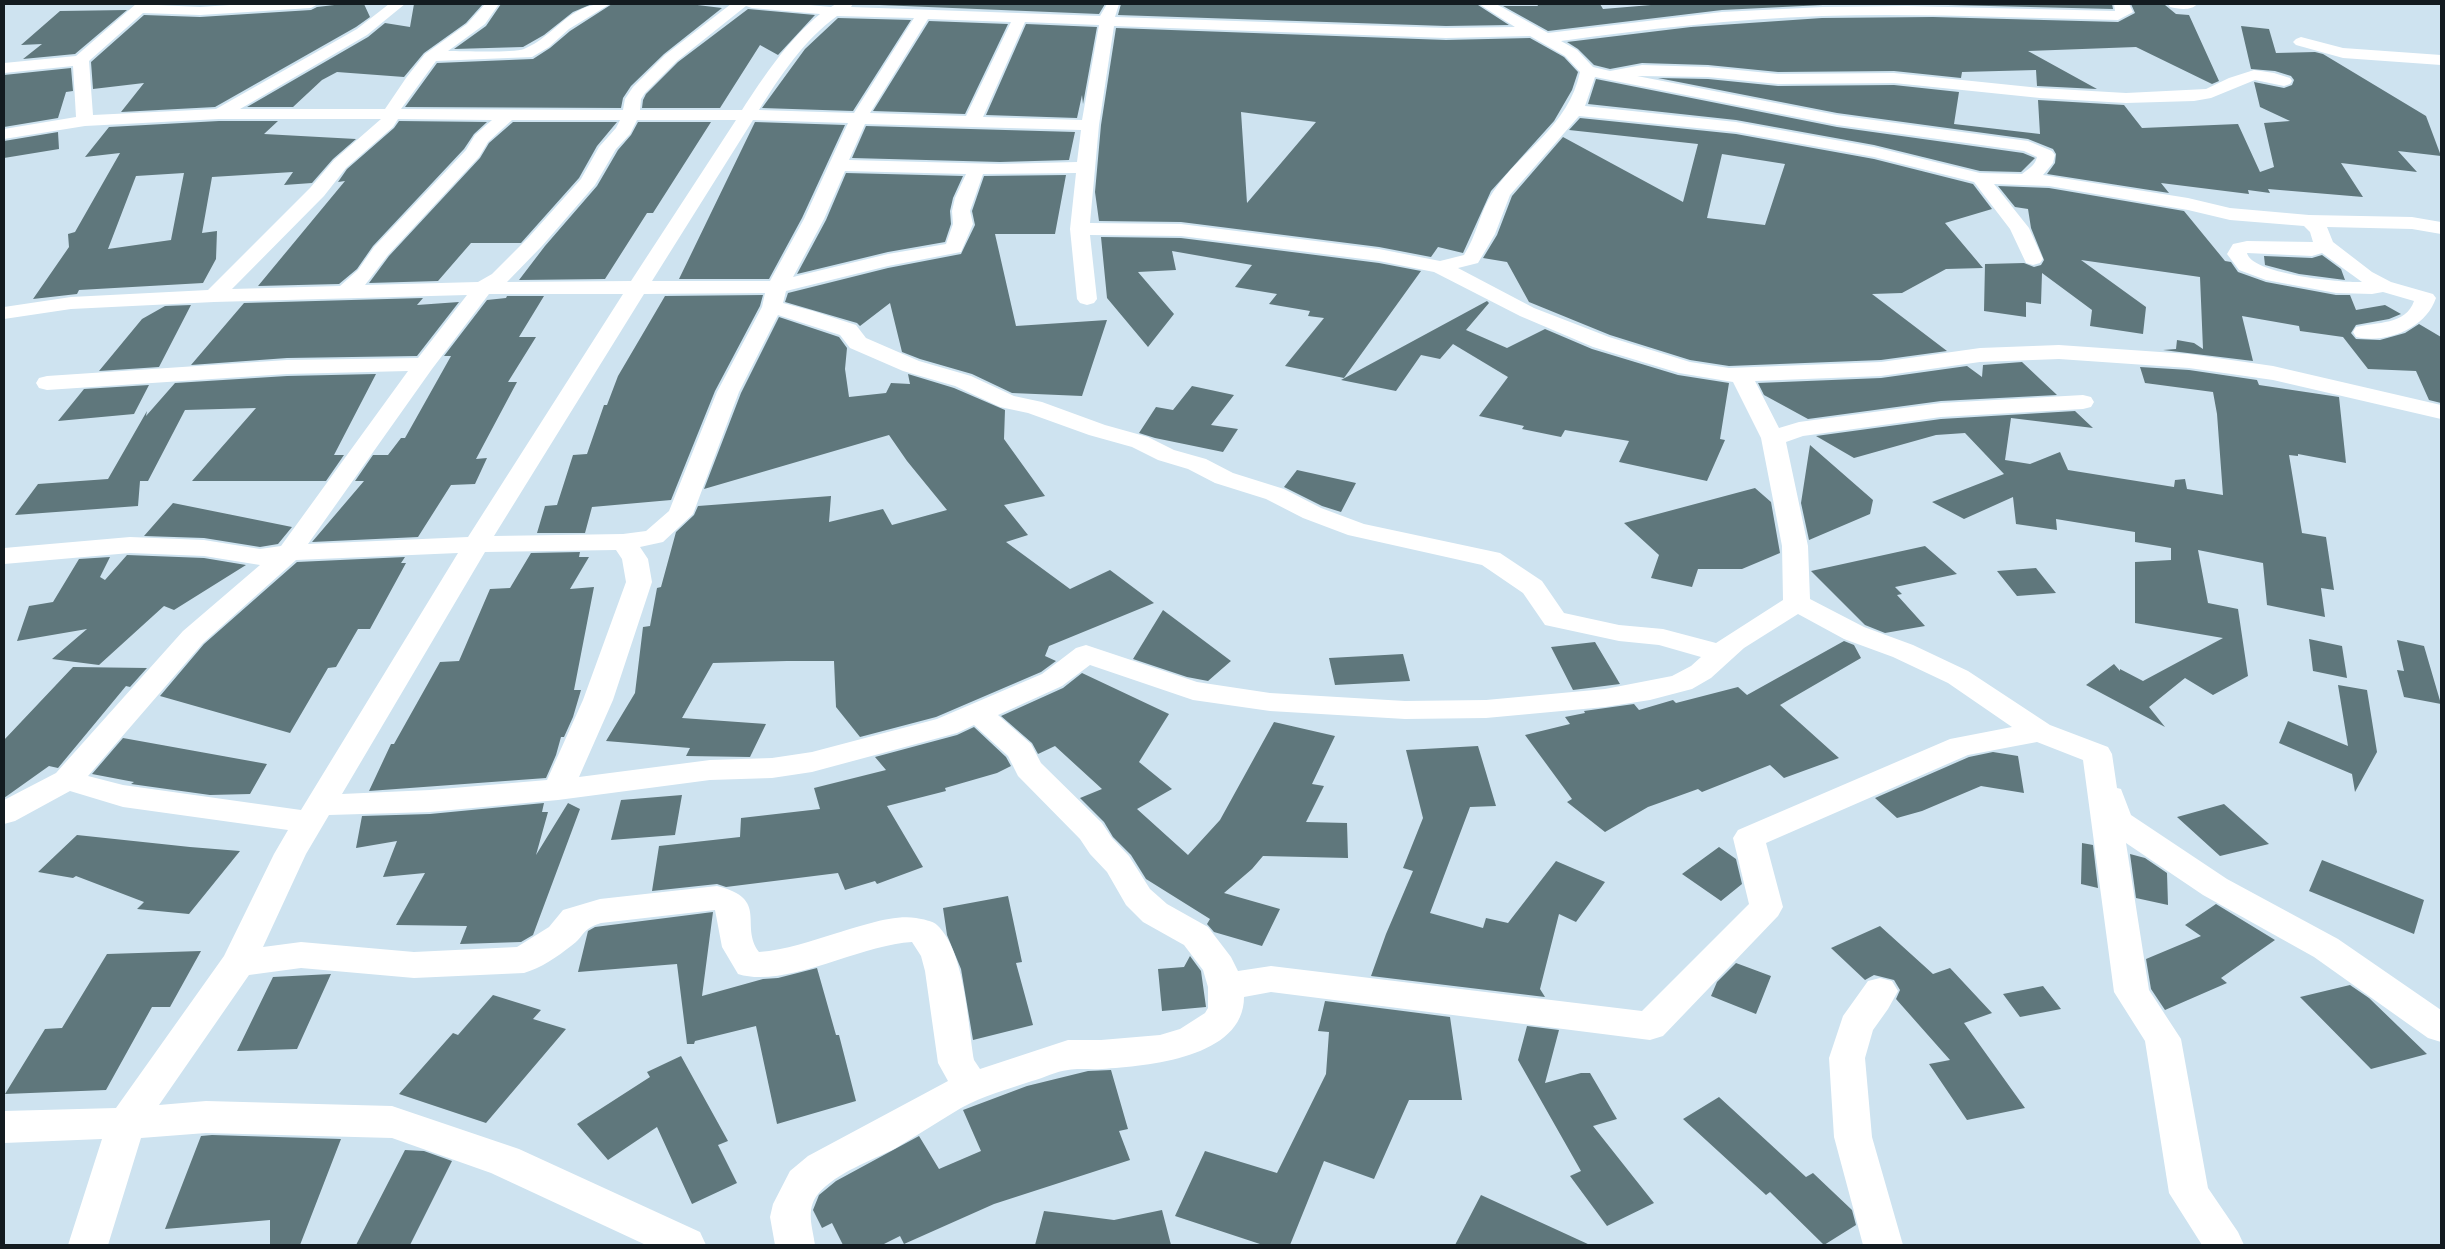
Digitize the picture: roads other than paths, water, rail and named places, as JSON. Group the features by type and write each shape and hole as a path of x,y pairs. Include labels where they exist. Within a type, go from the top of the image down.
{"street":[{"path":"4,68 82,60 141,6 200,11 311,4"},
{"path":"219,114 362,32 398,4"},
{"path":"214,296 317,192 340,164 387,123 393,113 393,107 432,56 474,27 484,18 492,4"},
{"path":"432,56 526,54 544,44 564,26 603,4"},
{"path":"4,813 67,780 192,637 289,553 424,364 483,288 498,278 556,219 589,181 608,147 624,130 631,114 633,99 650,78 676,54 740,4"},
{"path":"752,4 924,14 1446,33 1531,31"},
{"path":"1087,299 1080,229 1090,125 1108,14 1114,4"},
{"path":"1486,4 1571,53 1588,71 1612,74 1837,120 2028,146 2046,155 2046,162 2043,167 2026,180"},
{"path":"1547,38 1692,18 1806,8 2118,16 2126,12 2120,5 2122,4"},
{"path":"2175,4 2190,4"},
{"path":"88,1245 126,1123 238,964 290,854 476,544 769,81 804,36 838,8"},
{"path":"4,556 130,545 204,548 260,557 289,553 476,544 624,542 654,537 680,514 707,450 728,392 840,165 859,118 924,14"},
{"path":"972,122 1020,18"},
{"path":"2301,42 2343,53 2441,60"},
{"path":"82,60 84,121"},
{"path":"1612,74 1642,70 1708,72 1778,79 1894,78 2040,93 2126,98 2194,96 2211,93 2235,81 2254,75 2268,76 2284,81"},
{"path":"1440,267 1471,259 1485,236 1493,210 1501,194 1538,154 1574,110 1586,86 1588,71"},
{"path":"1574,110 1658,117 1770,132 1874,152 1980,178 2026,180 2150,197 2256,217 2310,221 2412,222 2441,227"},
{"path":"4,134 84,121 219,114 749,115 1090,125"},
{"path":"346,292 365,274 381,251 473,153 481,140 508,114"},
{"path":"840,165 1000,169 1087,167"},
{"path":"4,313 71,303 214,296 483,288 637,288 774,297 879,262 954,248 963,224 961,211 964,198 977,168"},
{"path":"1980,178 2019,228 2033,259"},
{"path":"2310,221 2319,230 2324,245 2365,276 2384,286 2426,298 2420,312 2402,325 2382,331 2364,332"},
{"path":"1080,229 1182,230 1379,255 1440,267 1527,312 1600,342 1687,368 1729,375 1881,369 1980,355 2059,352 2181,360 2273,373 2441,412"},
{"path":"2324,245 2312,250 2247,246 2240,248 2238,254 2244,265 2285,278 2360,289 2384,286"},
{"path":"774,297 806,315 848,330 858,342 911,366 962,381 1008,402 1034,407 1097,430 1140,442 1166,455 1197,464 1224,478 1276,494 1312,513 1357,530 1491,559 1533,586 1555,619 1619,633 1663,636 1679,643 1721,653"},
{"path":"47,383 287,367 424,364"},
{"path":"1740,374 1773,438 1795,546 1797,603"},
{"path":"1773,438 1799,429 1942,410 2083,402"},
{"path":"558,790 598,700 639,582 635,559 624,542"},
{"path":"67,780 123,796 314,814 430,801 558,790 710,770 772,768 812,762 947,726 1052,680 1086,654 1193,691 1270,702 1405,710 1486,709 1553,704 1650,691 1682,683 1702,672 1721,653 1751,630 1797,603"},
{"path":"1797,603 1854,633 1903,651 1958,677 2039,732 2098,754"},
{"path":"795,1245 790,1218 793,1204 804,1183 822,1168 886,1135 949,1097 973,1086 1068,1055 1101,1055 1160,1049 1191,1040 1218,1024 1226,1010 1226,987 1219,966 1196,936 1155,913 1138,897 1118,864 1100,846 1091,831 1029,769 1020,751 977,712"},
{"path":"1226,987 1271,979 1650,1026 1766,907 1749,838 1961,746 2039,732"},
{"path":"2098,754 2117,821 2215,887 2326,948 2441,1028"},
{"path":"2098,754 2132,992 2163,1040 2190,1194 2224,1245"},
{"path":"238,964 301,955 362,962 414,965 524,960 561,936 575,919 600,911 717,898 725,898 730,904 736,918 737,941 744,958 750,964 770,965 791,961 878,934 915,929 922,931 934,945 944,983 957,1065 973,1086"},
{"path":"1880,990 1876,999 1856,1026 1847,1058 1853,1137 1883,1245"},
{"path":"4,1127 126,1123 206,1117 392,1122 505,1161 686,1245"}]}
